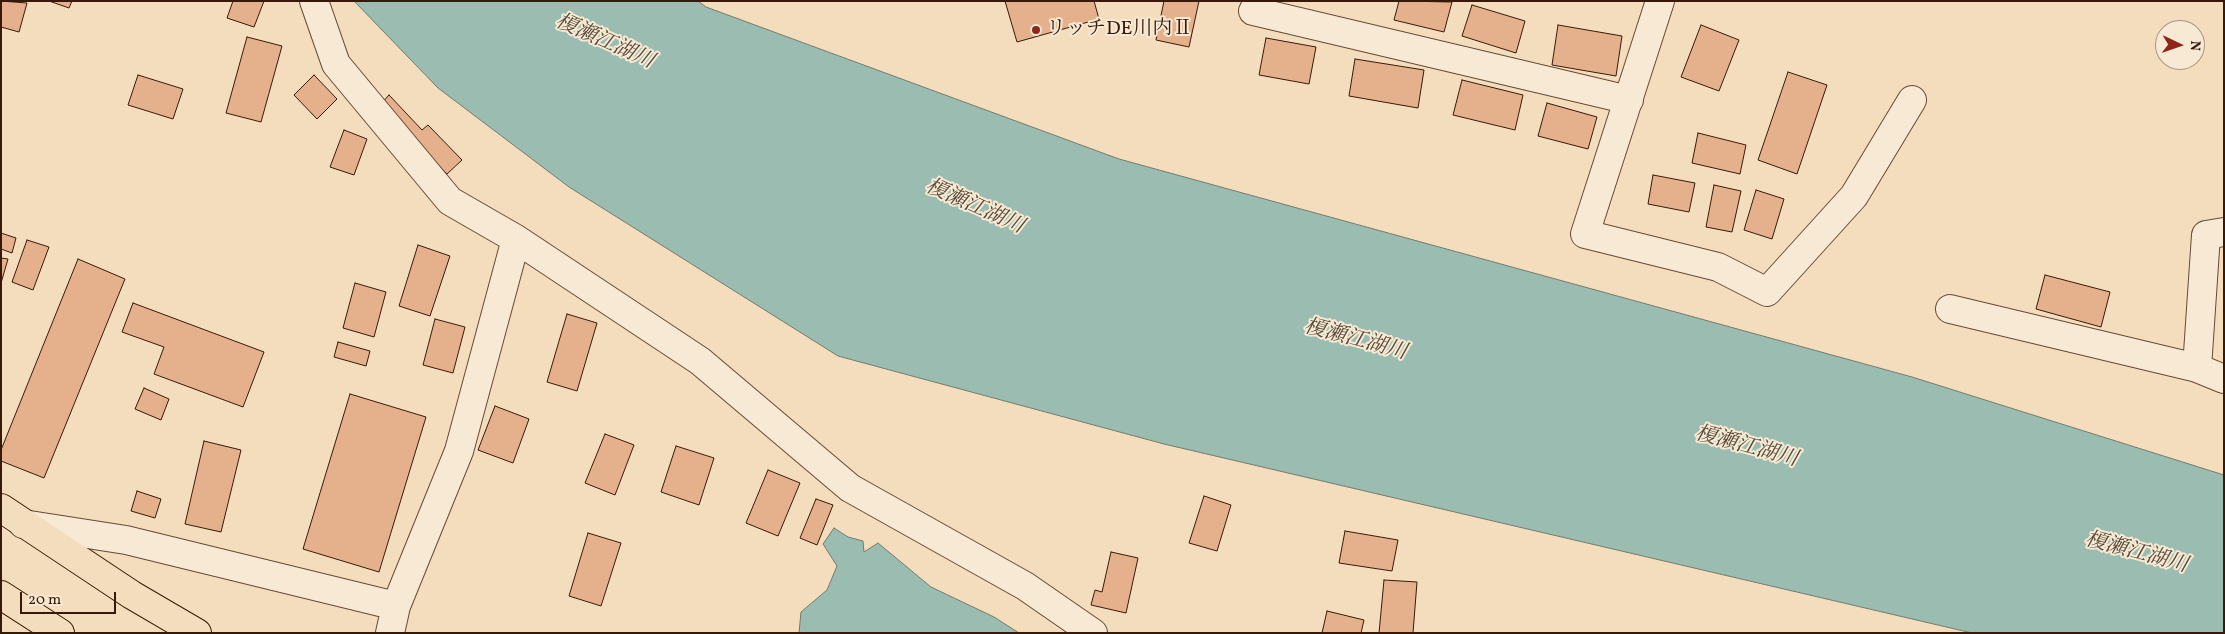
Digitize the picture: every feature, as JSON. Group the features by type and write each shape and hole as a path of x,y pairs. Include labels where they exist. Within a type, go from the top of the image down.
{"highway":[{"path":"12,516 132,596 197,633"},
{"path":"1,595 60,633"}],"street":[{"path":"314,1 336,64 450,201 516,239 700,361 850,488 1025,586 1093,633"},
{"path":"1660,1 1585,234 1718,267 1766,292 1854,196 1912,100"},
{"path":"1253,11 1628,100"},
{"path":"2196,368 2206,235 2224,232"},
{"path":"390,633 396,606 459,451 516,239"},
{"path":"1950,309 2196,368 2224,379"},
{"path":"12,516 126,540 396,606"}],"water":[{"name":"榎瀬江湖川","path":"354,1 698,1 706,7 1119,159 1912,377 2224,475 2224,633 1972,633 1164,444 838,356 569,187 438,88"},
{"path":"834,528 848,537 863,541 864,552 878,543 931,587 994,617 1019,633 799,633 801,612 827,590 837,566 823,544"}],"building":[{"path":"1,1 27,3 19,32 1,27"},
{"path":"49,1 72,1 69,8"},
{"path":"233,1 264,1 254,27 227,18"},
{"name":"リッチDE川内Ⅱ","path":"1005,1 1094,1 1099,19 1017,42"},
{"path":"1164,1 1199,1 1189,47 1156,40"},
{"path":"1399,1 1452,2 1444,32 1394,20"},
{"path":"1472,5 1525,21 1516,53 1462,36"},
{"path":"1558,25 1622,36 1616,76 1552,65"},
{"path":"1701,25 1739,40 1719,91 1681,77"},
{"path":"247,37 282,46 261,122 226,113"},
{"path":"1266,38 1316,47 1309,84 1259,75"},
{"path":"1355,59 1424,70 1418,108 1349,96"},
{"path":"1788,72 1827,85 1797,174 1758,160"},
{"path":"138,75 183,89 173,119 128,105"},
{"path":"314,75 337,99 317,119 294,95"},
{"path":"1462,80 1523,95 1515,130 1453,115"},
{"path":"389,95 422,130 428,125 462,160 447,174 380,105"},
{"path":"1547,103 1597,117 1588,149 1538,136"},
{"path":"344,130 367,139 354,175 330,167"},
{"path":"1698,133 1746,145 1740,174 1692,163"},
{"path":"1653,175 1695,183 1689,212 1648,204"},
{"path":"1714,185 1741,191 1732,232 1706,227"},
{"path":"1756,190 1784,199 1772,239 1744,230"},
{"path":"1,233 16,238 12,253 1,249"},
{"path":"27,240 49,247 33,290 12,282"},
{"path":"418,245 450,256 430,316 399,306"},
{"path":"1,258 8,259 1,283"},
{"path":"78,259 125,279 44,478 1,461 1,450"},
{"path":"2045,275 2110,292 2101,327 2036,309"},
{"path":"355,283 386,292 374,337 343,328"},
{"path":"133,303 264,352 243,407 154,374 164,347 122,332"},
{"path":"567,314 597,323 577,391 547,382"},
{"path":"435,319 465,327 453,373 423,365"},
{"path":"338,342 370,351 366,366 334,357"},
{"path":"144,388 169,399 161,420 135,409"},
{"path":"350,394 426,417 379,572 303,549"},
{"path":"495,406 529,419 513,463 478,450"},
{"path":"605,434 634,445 615,495 585,483"},
{"path":"204,441 241,450 221,532 185,524"},
{"path":"676,446 714,458 699,505 661,492"},
{"path":"768,470 800,483 778,536 746,523"},
{"path":"137,491 161,499 155,518 131,511"},
{"path":"1204,496 1231,505 1217,551 1189,543"},
{"path":"816,499 833,505 817,545 800,538"},
{"path":"1345,531 1398,540 1392,571 1339,563"},
{"path":"588,533 621,543 601,606 569,596"},
{"path":"1111,552 1138,558 1126,613 1091,605 1095,590 1102,592"},
{"path":"1384,580 1417,582 1413,633 1379,633"},
{"path":"1327,611 1364,620 1361,633 1322,633"}],"place":[{"name":"リッチDE川内Ⅱ","path":"1036,30"}]}
